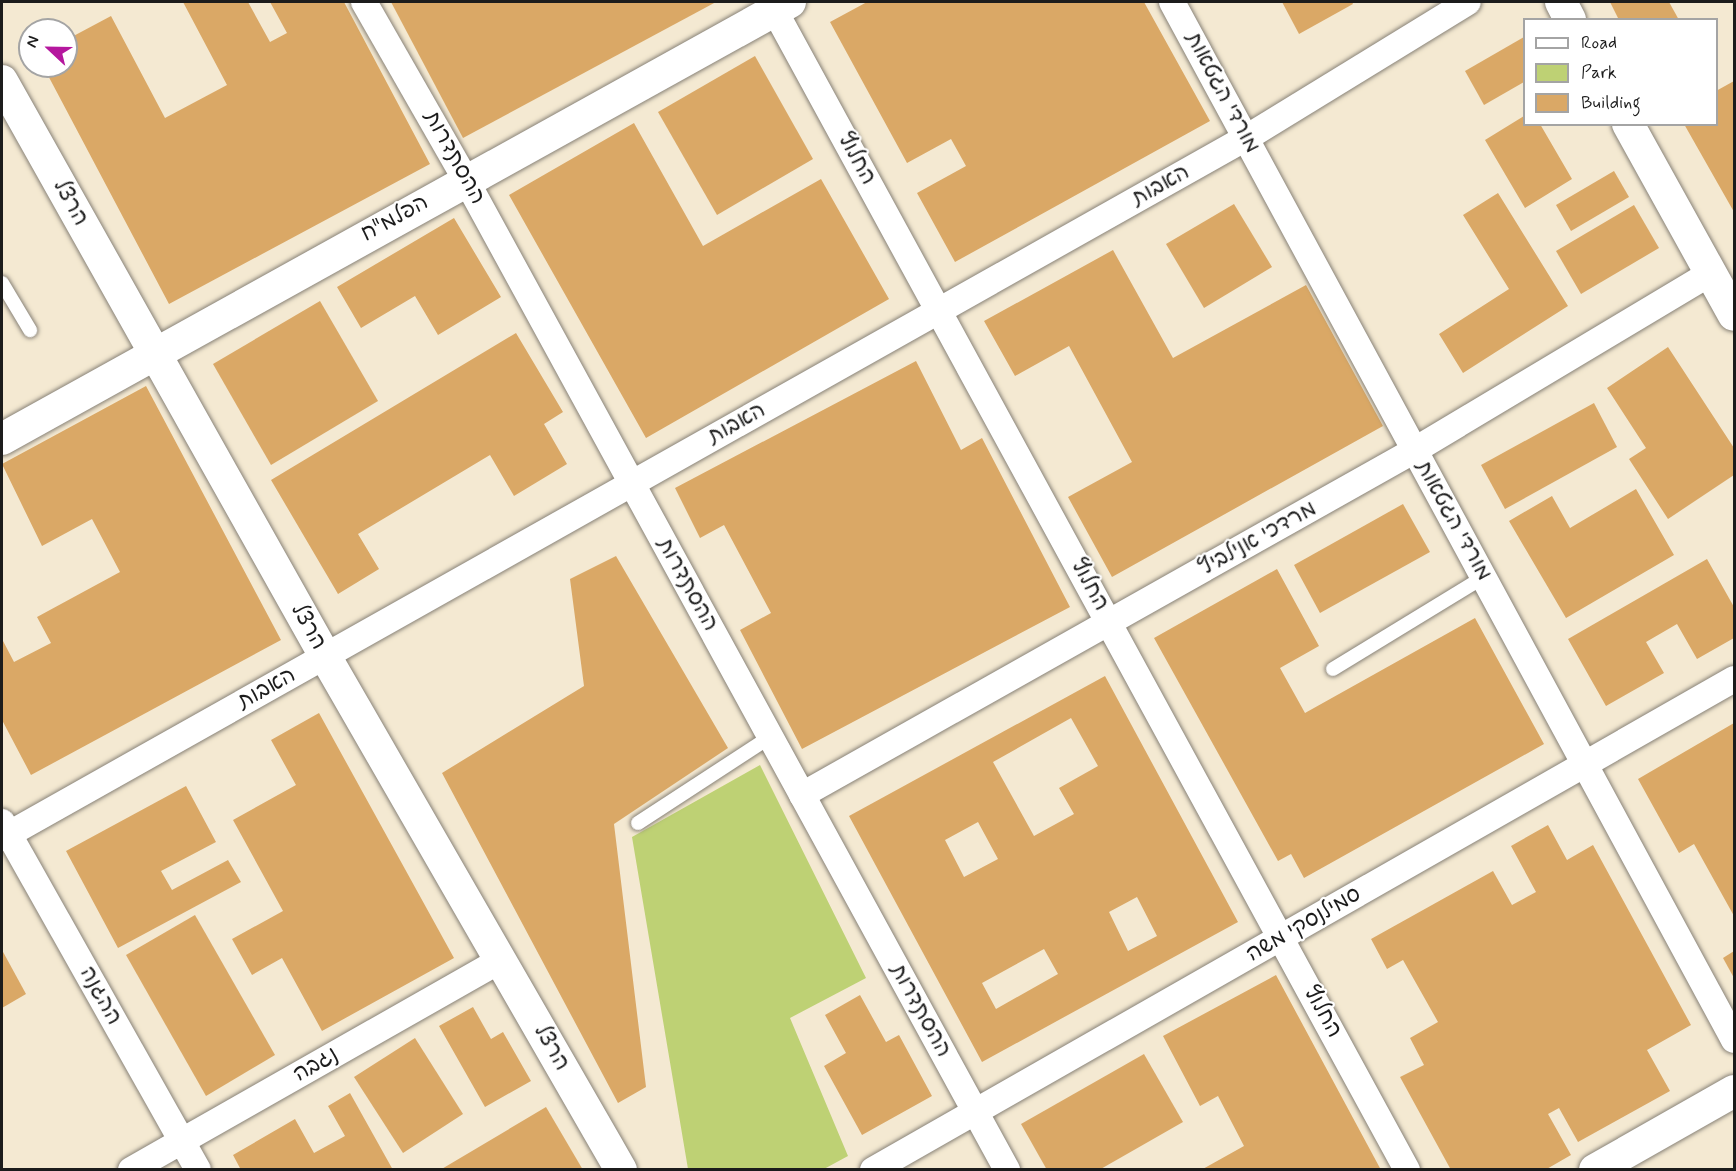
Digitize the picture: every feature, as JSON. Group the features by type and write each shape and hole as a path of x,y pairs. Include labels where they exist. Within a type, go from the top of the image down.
{"street":[{"name":"ההסתדרות","path":"364,2 466,180 1006,1170"},
{"name":"מורדי הגטאות","path":"1172,2 1734,1040"},
{"name":"האבות","path":"4,832 325,657 1246,138 1468,2"},
{"path":"1561,2 1569,18"},
{"name":"הפלמ\"ח","path":"2,439 778,4"},
{"name":"החלוץ","path":"778,4 939,311 1407,1170"},
{"name":"הרצל","path":"2,81 325,657 621,1170"},
{"path":"1629,126 1709,274 1734,315"},
{"name":"מרדכי אנילביץ","path":"802,795 1415,450 1709,274"},
{"name":"סמילנסקי משה","path":"873,1170 1734,679"},
{"name":"ההגנה","path":"4,832 198,1170"},
{"name":"נגבה","path":"131,1170 500,960"},
{"path":"1595,1170 1734,1091"}],"lane":[{"path":"2,283 30,330"},
{"path":"1333,669 1484,577"},
{"path":"638,823 770,737"}],"green space":[{"path":"760,765 866,978 790,1018 848,1156 824,1169 688,1169 632,837"}],"building":[{"path":"183,2 248,2 270,42 287,33 270,2 344,2 430,164 169,304 49,78 78,78 78,34 111,16 165,118 227,85"},
{"path":"391,2 716,2 463,138"},
{"path":"867,2 1144,2 1210,121 955,262 917,193 966,166 951,139 907,163 830,22"},
{"path":"1282,2 1352,2 1353,4 1299,34"},
{"path":"1610,2 1669,2 1678,18 1618,18"},
{"path":"1523,38 1523,83 1484,105 1465,71"},
{"path":"755,56 813,159 717,215 658,112"},
{"path":"1734,81 1734,212 1685,126 1718,126 1718,90"},
{"path":"1523,117 1523,126 1541,126 1572,179 1525,208 1485,140"},
{"path":"634,123 703,246 821,179 889,299 646,438 509,195"},
{"path":"1614,171 1629,197 1571,231 1556,205"},
{"path":"1498,193 1568,306 1463,373 1439,334 1509,289 1463,215"},
{"path":"1234,204 1272,267 1204,308 1166,244"},
{"path":"1634,205 1659,248 1581,294 1556,251"},
{"path":"454,218 501,297 438,335 415,296 361,328 337,287"},
{"path":"1113,250 1173,358 1306,285 1383,426 1112,577 1068,497 1132,462 1069,346 1015,376 984,321"},
{"path":"320,301 378,401 271,465 213,364"},
{"path":"516,333 563,412 544,424 567,464 514,496 490,455 358,534 379,569 338,594 271,480"},
{"path":"1668,347 1734,448 1734,475 1668,519 1629,459 1646,448 1607,388"},
{"path":"916,361 961,450 982,438 1070,607 802,749 740,630 771,613 724,525 700,538 675,488"},
{"path":"146,386 281,640 31,775 2,720 2,639 14,662 51,643 37,617 120,572 92,519 42,546 2,464"},
{"path":"1594,403 1617,447 1505,509 1481,465"},
{"path":"1636,489 1674,555 1566,618 1509,521 1552,496 1570,528"},
{"path":"1403,504 1430,552 1320,613 1294,565"},
{"path":"616,556 728,748 614,824 646,1087 618,1103 442,773 584,686 570,579"},
{"path":"1707,559 1734,607 1734,638 1697,659 1677,624 1646,642 1664,673 1606,706 1568,639"},
{"path":"1277,569 1319,646 1280,668 1305,713 1475,618 1544,744 1304,878 1291,854 1278,861 1154,638"},
{"path":"1105,676 1238,922 982,1062 849,816","holes":["1071,718 1098,766 1059,788 1074,814 1034,836 993,762","978,822 998,859 964,877 945,840","1137,897 1157,936 1128,951 1109,912","1044,949 1058,974 996,1009 982,983"]},
{"path":"319,713 454,958 322,1031 282,958 252,975 232,939 283,911 233,820 296,785 271,740"},
{"path":"1734,723 1734,916 1694,844 1679,853 1638,779"},
{"path":"186,786 216,842 161,871 172,890 228,860 241,882 118,948 66,851"},
{"path":"1548,825 1567,860 1593,845 1691,1025 1647,1050 1670,1091 1578,1142 1559,1108 1548,1114 1571,1155 1545,1170 1451,1170 1400,1077 1424,1065 1410,1038 1438,1022 1403,960 1387,969 1371,939 1493,871 1512,905 1536,892 1511,846"},
{"path":"195,915 275,1055 206,1096 126,955"},
{"path":"2,950 26,994 2,1008"},
{"path":"1734,951 1734,978 1723,958"},
{"path":"1276,975 1381,1170 1201,1170 1244,1146 1218,1096 1200,1106 1163,1036"},
{"path":"860,995 886,1042 899,1035 932,1096 862,1135 824,1066 846,1053 825,1015"},
{"path":"473,1007 491,1039 503,1032 531,1081 485,1107 439,1026"},
{"path":"415,1038 463,1114 403,1153 354,1077"},
{"path":"1144,1054 1183,1122 1099,1170 1047,1170 1021,1124"},
{"path":"350,1093 393,1170 241,1170 233,1155 295,1119 314,1153 345,1136 328,1106"},
{"path":"546,1107 583,1170 440,1170"}]}
